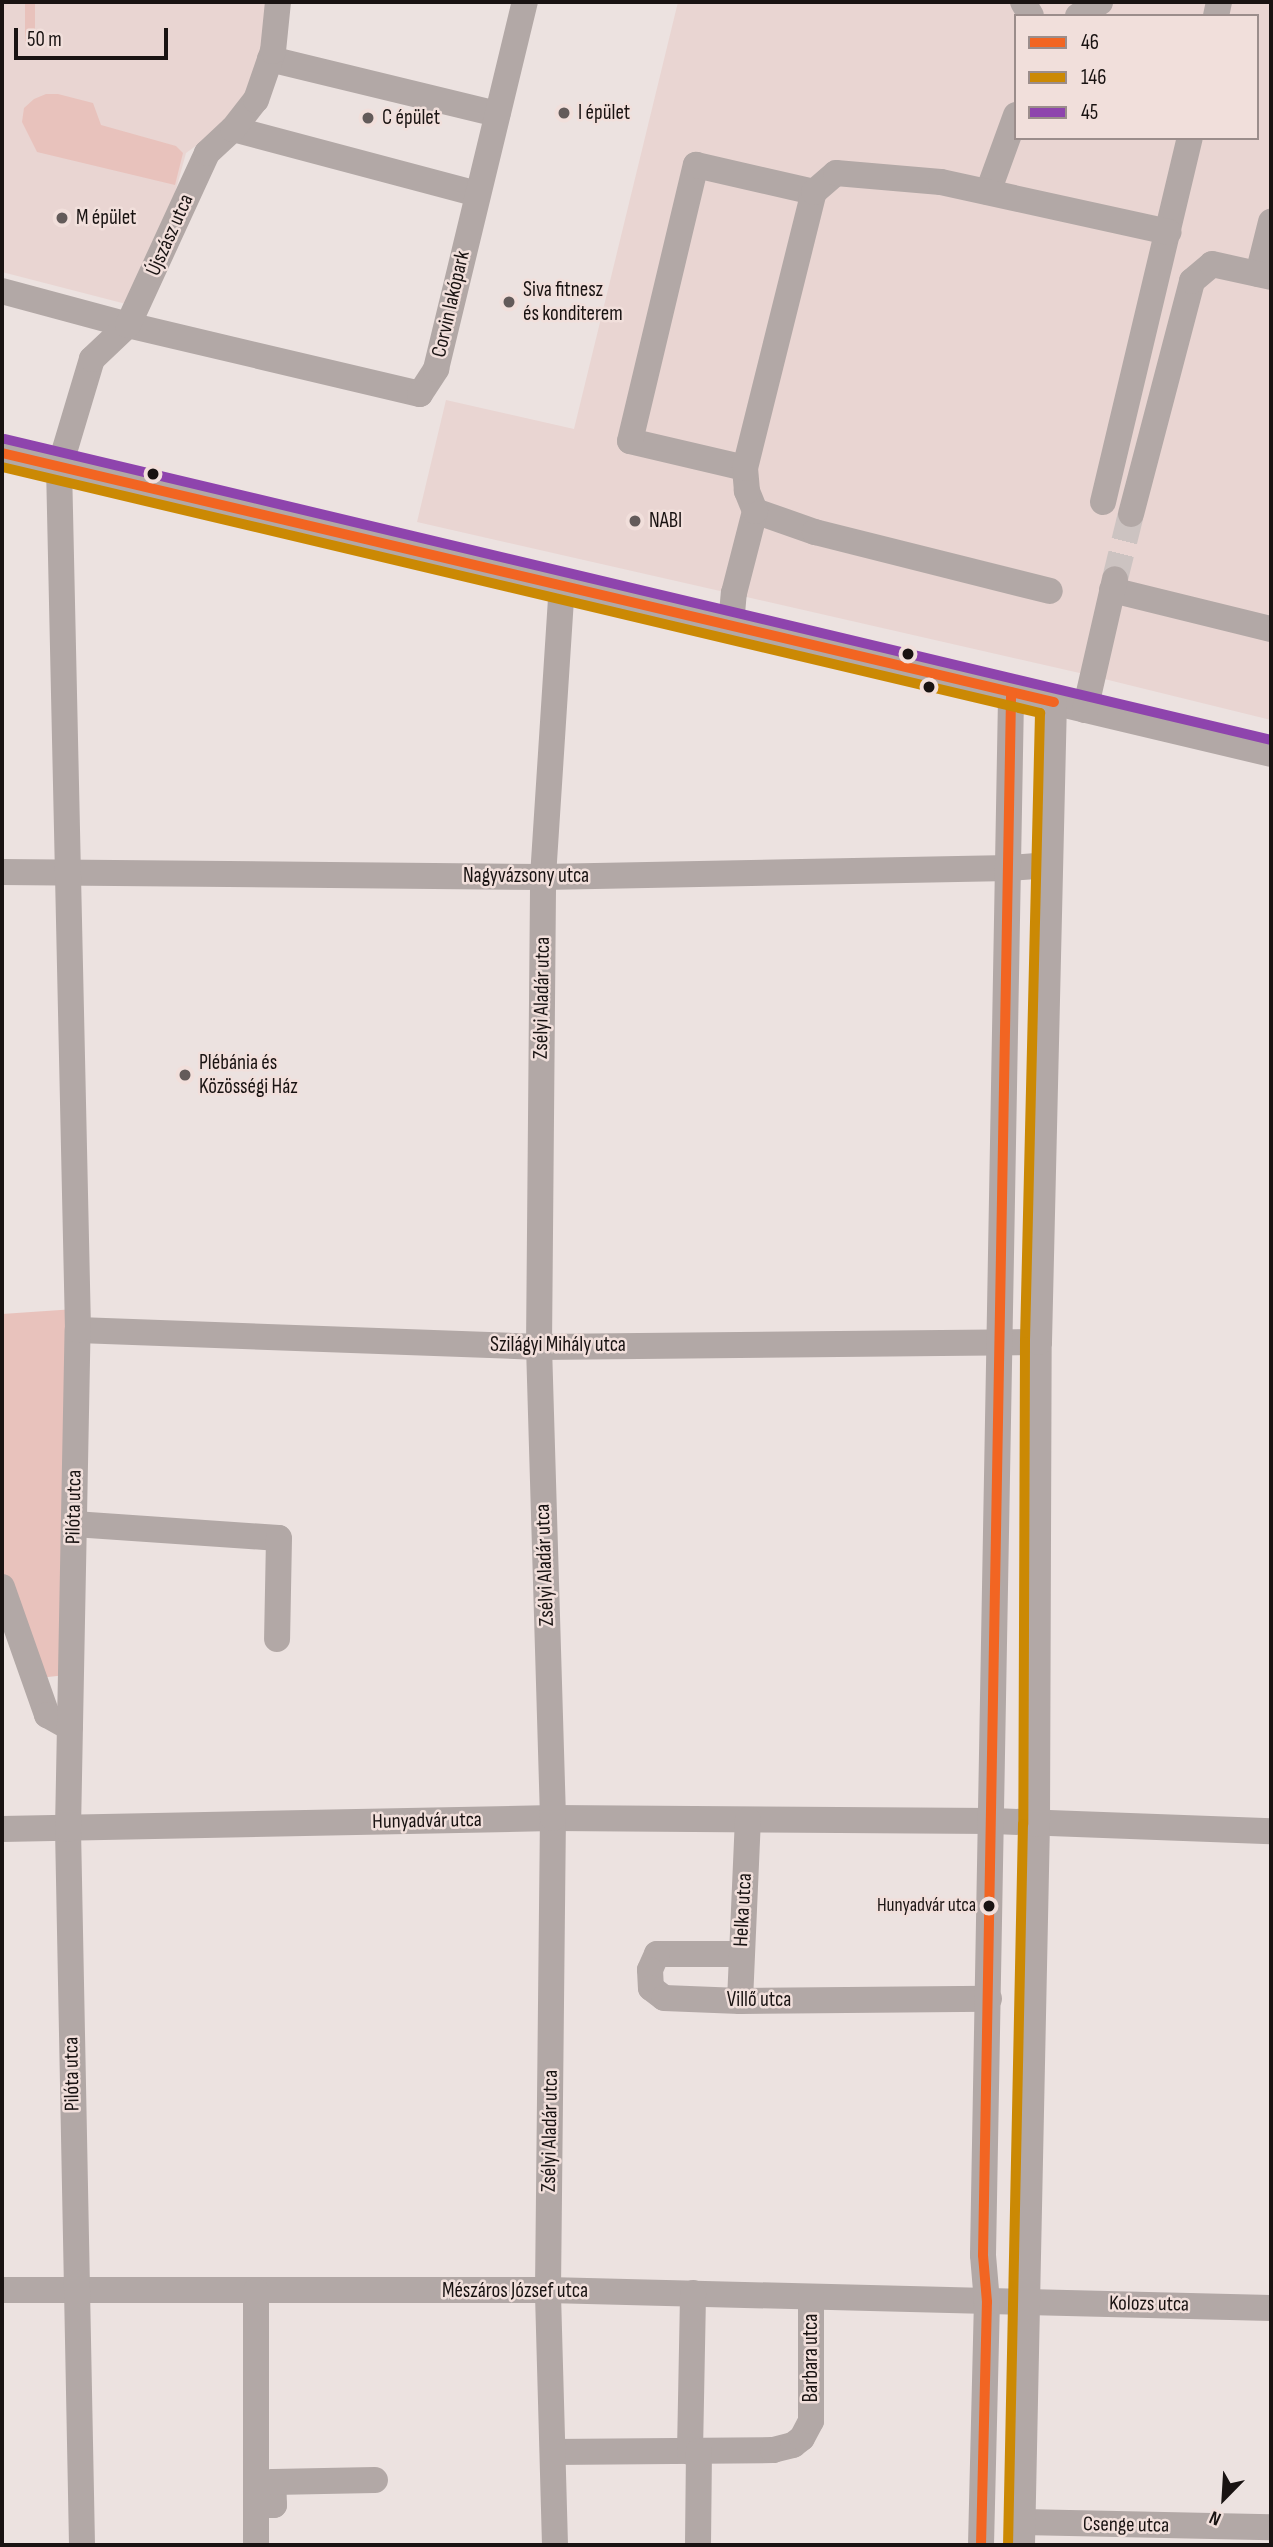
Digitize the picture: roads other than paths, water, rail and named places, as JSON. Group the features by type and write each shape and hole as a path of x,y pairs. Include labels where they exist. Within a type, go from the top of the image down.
{"street":[{"name":"Újszász utca","path":"59,468 92,359 128,325 207,153 233,129 256,100 270,59 278,2"},
{"name":"Corvin lakópark","path":"128,325 420,394 436,369 525,2"},
{"path":"1081,14 1100,2"},
{"path":"270,59 497,114"},
{"path":"988,192 1014,120"},
{"path":"233,129 478,194"},
{"path":"1103,502 1169,232 1189,140"},
{"path":"746,468 630,441 696,165 814,192"},
{"path":"731,625 734,593 754,510 747,491 746,468 814,192 836,173 941,182 1169,232"},
{"path":"1131,514 1192,281 1212,264 1265,275 1271,222"},
{"path":"2,291 128,325"},
{"path":"2,453 1271,754"},
{"name":"Pilóta utca","path":"59,468 78,1329 68,1829 82,2545"},
{"path":"754,510 815,532 1050,591"},
{"name":"Zsélyi Aladár utca","path":"555,2545 548,2290 553,1818 539,1347 543,877 562,584"},
{"path":"1085,710 1114,584 1271,629"},
{"path":"981,2545 988,2302 983,2255 993,1821 1011,692"},
{"path":"1022,2534 1037,1824 1040,1342 1054,702"},
{"name":"Nagyvázsony utca","path":"2,872 543,877 1050,865"},
{"name":"Szilágyi Mihály utca","path":"78,1329 539,1347 1040,1342"},
{"path":"74,1524 279,1538 277,1639"},
{"path":"2,1587 47,1715 70,1728"},
{"name":"Hunyadvár utca","path":"2,1829 553,1818 993,1821 1271,1831"},
{"name":"Helka utca","path":"740,2001 748,1820"},
{"name":"Villő utca","path":"740,1954 657,1954 650,1970 651,1988 664,1998 740,2001 989,1999"},
{"name":"Mészáros József utca","path":"2,2290 548,2290 1027,2302"},
{"path":"256,2291 256,2545"},
{"path":"693,2293 694,2452 698,2545"},
{"name":"Barbara utca","path":"553,2452 773,2450 785,2448 802,2438 811,2421 811,2297"},
{"name":"Kolozs utca","path":"1027,2302 1271,2308"},
{"path":"256,2505 274,2505 273,2482 375,2480"},
{"name":"Csenge utca","path":"1022,2534 1271,2527"}],"tunnel":[{"path":"1115,579 1131,514"}],"place":[{"name":"I épület","path":"564,113"},
{"name":"C épület","path":"368,118"},
{"name":"M épület","path":"62,218"},
{"name":"Siva fitnesz és konditerem","path":"509,302"},
{"name":"NABI","path":"635,521"},
{"name":"Plébánia és Közösségi Ház","path":"185,1075"},
{"name":"Hunyadvár utca","path":"989,1906"}]}
